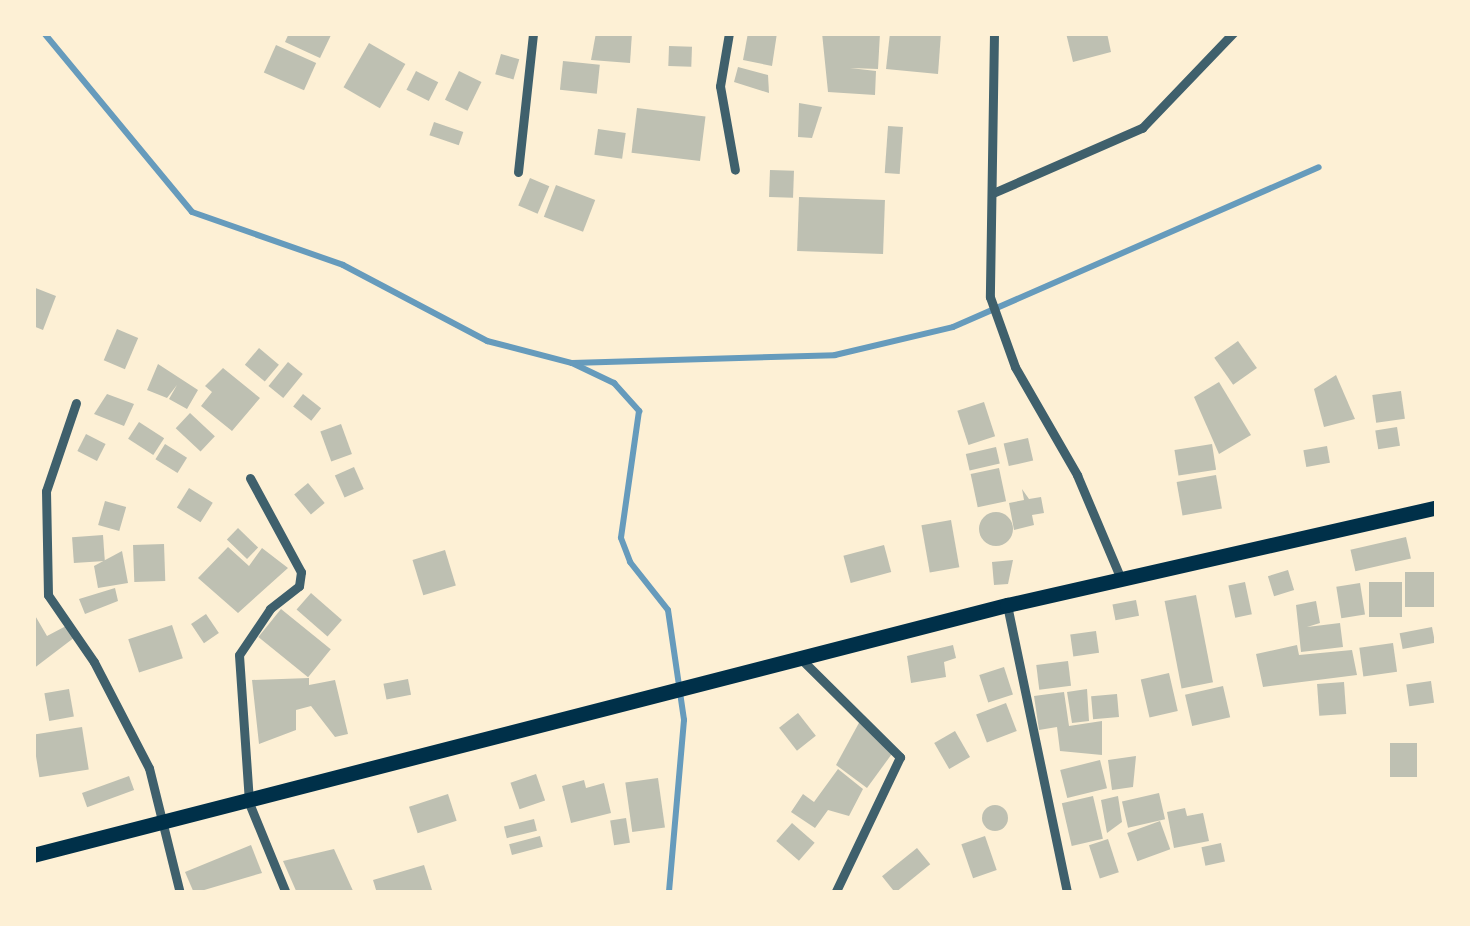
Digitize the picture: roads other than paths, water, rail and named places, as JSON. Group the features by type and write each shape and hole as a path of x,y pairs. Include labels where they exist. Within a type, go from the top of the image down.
{"main road":[{"path":"33,855 1007,605 1437,507"}],"street":[{"path":"518,172 533,33"},
{"path":"729,33 720,86 735,170"},
{"path":"994,33 990,297 999,331 1077,475 1122,581"},
{"path":"993,193 1142,128 1233,33"},
{"path":"76,404 46,491 47,595 104,678 149,768 180,893"},
{"path":"250,478 302,572 299,586 270,610 239,655 249,803 286,893"},
{"path":"1007,605 1067,893"},
{"path":"800,658 900,757 835,893"}],"waterway":[{"path":"44,33 192,212 343,265 487,341 572,363 835,355 953,327 1319,167"},
{"path":"572,363 614,383 639,411 621,538 630,562 668,610 684,720 669,893"}]}
